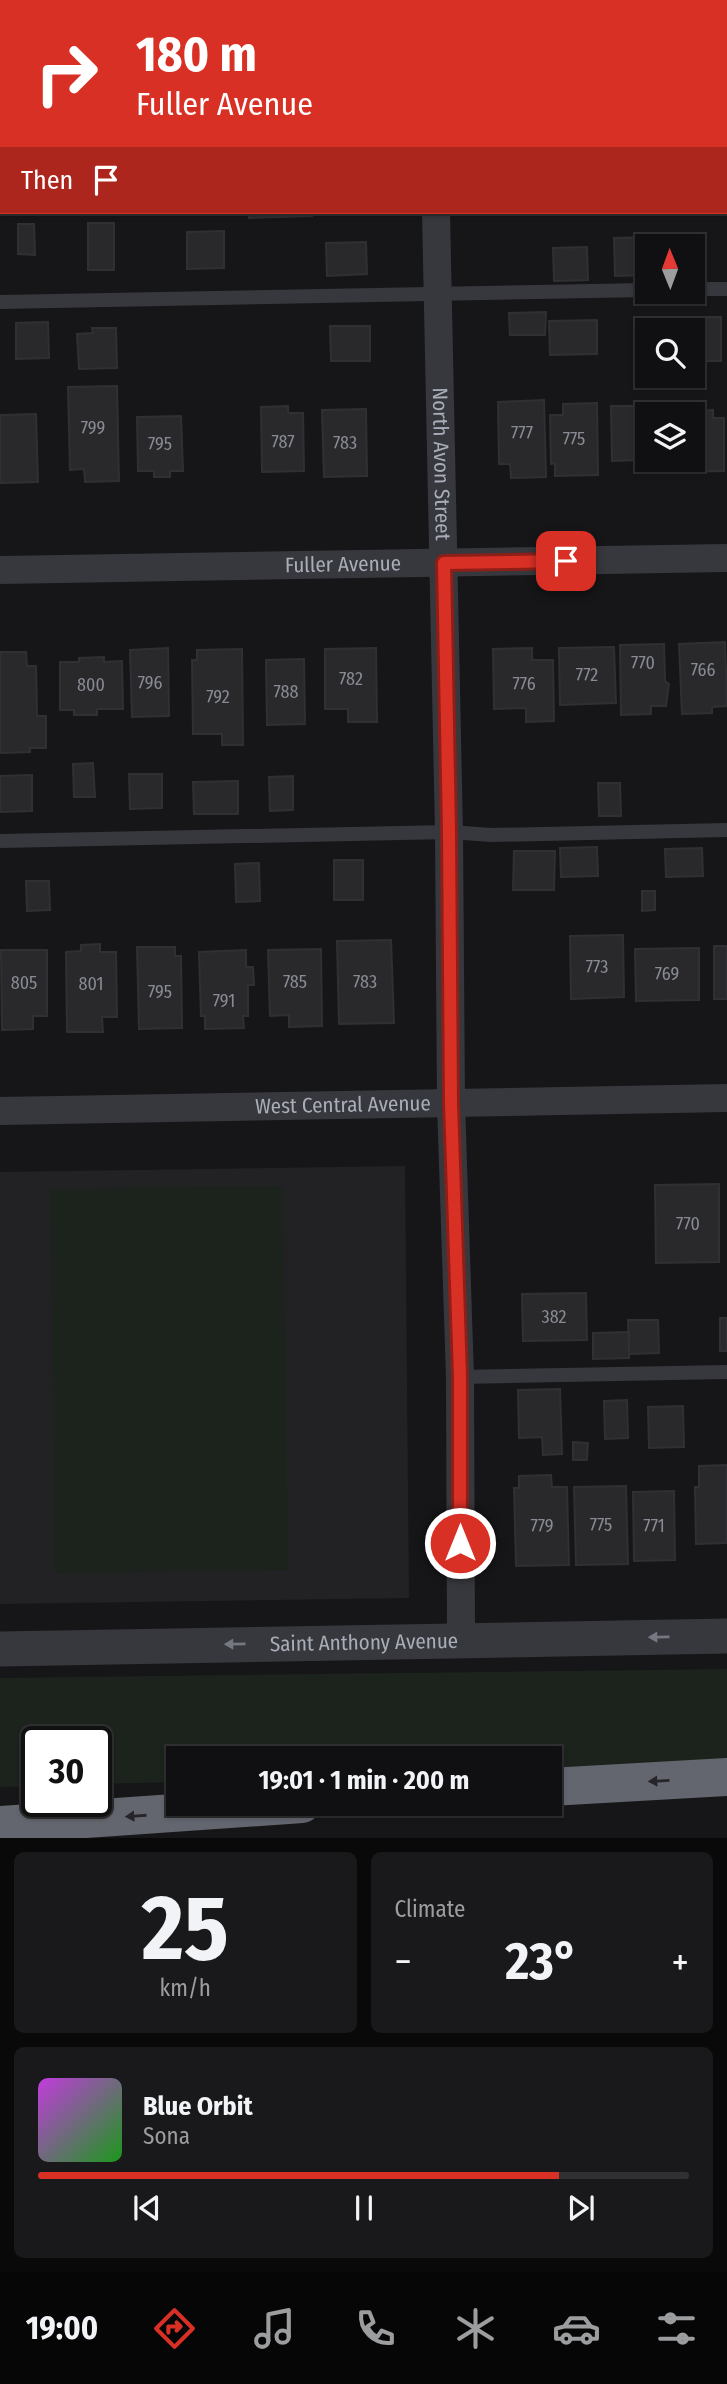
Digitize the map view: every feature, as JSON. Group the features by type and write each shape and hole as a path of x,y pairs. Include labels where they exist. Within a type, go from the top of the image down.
{"highway":[{"path":"562,1786 727,1777"},
{"path":"0,1825 166,1813"}],"street":[{"name":"North Avon Street","path":"436,214 449,832 451,1103 460,1377 461,1639"},
{"name":"Fuller Avenue","path":"0,570 727,558"},
{"name":"West Central Avenue","path":"0,1111 727,1098"},
{"name":"Saint Anthony Avenue","path":"0,1649 727,1636"}],"lane":[{"path":"705,289 727,289"},
{"path":"0,302 635,290"},
{"path":"0,841 449,832 492,835 727,830"},
{"path":"460,1377 727,1372"}],"shaded area":[{"path":"405,1166 409,1598 0,1604 0,1172"},
{"path":"283,1186 288,1570 55,1573 50,1189"},
{"path":"727,1669 727,1764 562,1770 562,1746 166,1746 166,1782 112,1784 112,1726 21,1726 21,1786 0,1787 0,1678"}],"building":[{"path":"249,214 312,214 312,216 249,218"},
{"path":"88,223 114,223 114,270 88,270"},
{"path":"18,224 34,224 35,255 18,254"},
{"path":"224,231 224,268 187,269 187,232"},
{"path":"635,237 635,275 615,276 614,238"},
{"path":"366,242 367,274 327,276 326,243"},
{"path":"587,247 588,280 554,281 553,248"},
{"path":"546,312 545,335 510,335 509,313"},
{"path":"721,317 721,361 705,361 705,318 676,318"},
{"path":"597,320 597,354 550,355 549,321"},
{"path":"48,322 49,358 16,359 16,323"},
{"path":"330,326 370,326 370,361 331,361"},
{"path":"92,328 116,328 117,368 79,369 77,334 93,333"},
{"path":"117,386 119,481 85,482 84,469 70,470 68,387"},
{"path":"544,400 546,477 511,478 510,464 499,464 498,402"},
{"path":"597,403 598,475 555,476 555,463 551,464 550,415 563,415 563,404"},
{"path":"288,406 288,413 303,413 304,471 262,472 261,407"},
{"path":"611,406 634,406 635,460 612,461"},
{"path":"366,409 367,476 324,477 322,410"},
{"path":"713,410 713,418 724,418 724,471 705,471 705,411"},
{"path":"36,414 38,482 0,483 0,415"},
{"path":"181,416 183,471 170,471 170,477 154,477 154,471 138,471 137,417"},
{"path":"725,642 727,706 712,707 712,713 682,714 679,644"},
{"path":"664,644 665,681 669,684 666,706 651,706 651,714 621,715 620,645"},
{"path":"614,647 616,703 560,705 559,648"},
{"path":"168,648 169,716 132,717 130,650"},
{"path":"376,648 377,722 348,722 348,709 325,709 325,649"},
{"path":"532,648 532,660 553,660 554,721 526,722 526,708 494,709 493,649"},
{"path":"242,649 243,745 222,745 222,734 193,734 192,660 197,660 197,650"},
{"path":"0,652 26,652 27,666 36,666 37,716 46,716 46,748 30,748 30,752 0,753"},
{"path":"104,657 104,662 122,661 123,709 97,709 97,715 74,715 74,710 60,710 60,662 79,662 79,658"},
{"path":"304,659 305,724 267,725 266,660"},
{"path":"93,763 95,797 74,797 73,764"},
{"path":"129,774 162,774 162,808 130,809"},
{"path":"32,775 32,811 0,812 0,776"},
{"path":"293,776 293,810 270,811 269,777"},
{"path":"238,781 238,814 194,814 193,782"},
{"path":"598,783 620,783 621,816 599,816"},
{"path":"597,847 598,876 561,877 560,848"},
{"path":"702,848 703,876 666,877 665,849"},
{"path":"514,851 555,851 554,890 513,890"},
{"path":"334,860 363,860 363,900 334,900"},
{"path":"259,863 260,901 236,902 235,864"},
{"path":"26,881 49,881 50,910 27,911"},
{"path":"642,891 655,891 655,910 642,911"},
{"path":"623,935 624,997 571,999 570,936"},
{"path":"391,940 394,1023 339,1024 337,941"},
{"path":"100,944 100,952 116,952 117,1017 102,1017 103,1032 67,1032 66,952 81,951 81,945"},
{"path":"714,946 727,946 727,999 714,999"},
{"path":"137,947 175,947 175,956 181,956 182,1028 139,1029"},
{"path":"699,948 699,1000 636,1001 635,949"},
{"path":"321,949 322,1026 289,1027 289,1015 270,1016 268,950"},
{"path":"1,950 47,950 47,1016 33,1016 33,1029 2,1030"},
{"path":"246,950 246,967 253,967 254,985 248,985 248,1016 243,1016 244,1028 205,1029 205,1016 201,1016 199,952"},
{"path":"719,1184 719,1262 656,1263 655,1185"},
{"path":"586,1293 587,1340 523,1341 522,1294"},
{"path":"720,1318 727,1318 727,1351 720,1351"},
{"path":"628,1320 658,1320 659,1353 629,1354"},
{"path":"629,1332 629,1358 593,1359 593,1333"},
{"path":"560,1389 562,1454 543,1455 542,1437 519,1438 518,1390"},
{"path":"627,1400 628,1438 605,1439 604,1401"},
{"path":"683,1406 684,1447 649,1448 648,1407"},
{"path":"573,1442 588,1443 587,1460 573,1460"},
{"path":"727,1465 727,1543 696,1544 695,1487 699,1487 699,1466"},
{"path":"551,1475 552,1487 567,1487 569,1565 516,1566 514,1488 519,1488 519,1476"},
{"path":"626,1486 628,1564 576,1565 574,1487"},
{"path":"674,1491 675,1560 634,1561 633,1492"}],"route":[{"path":"460,1543 460,1377 451,1103 444,563 566,561"}]}
